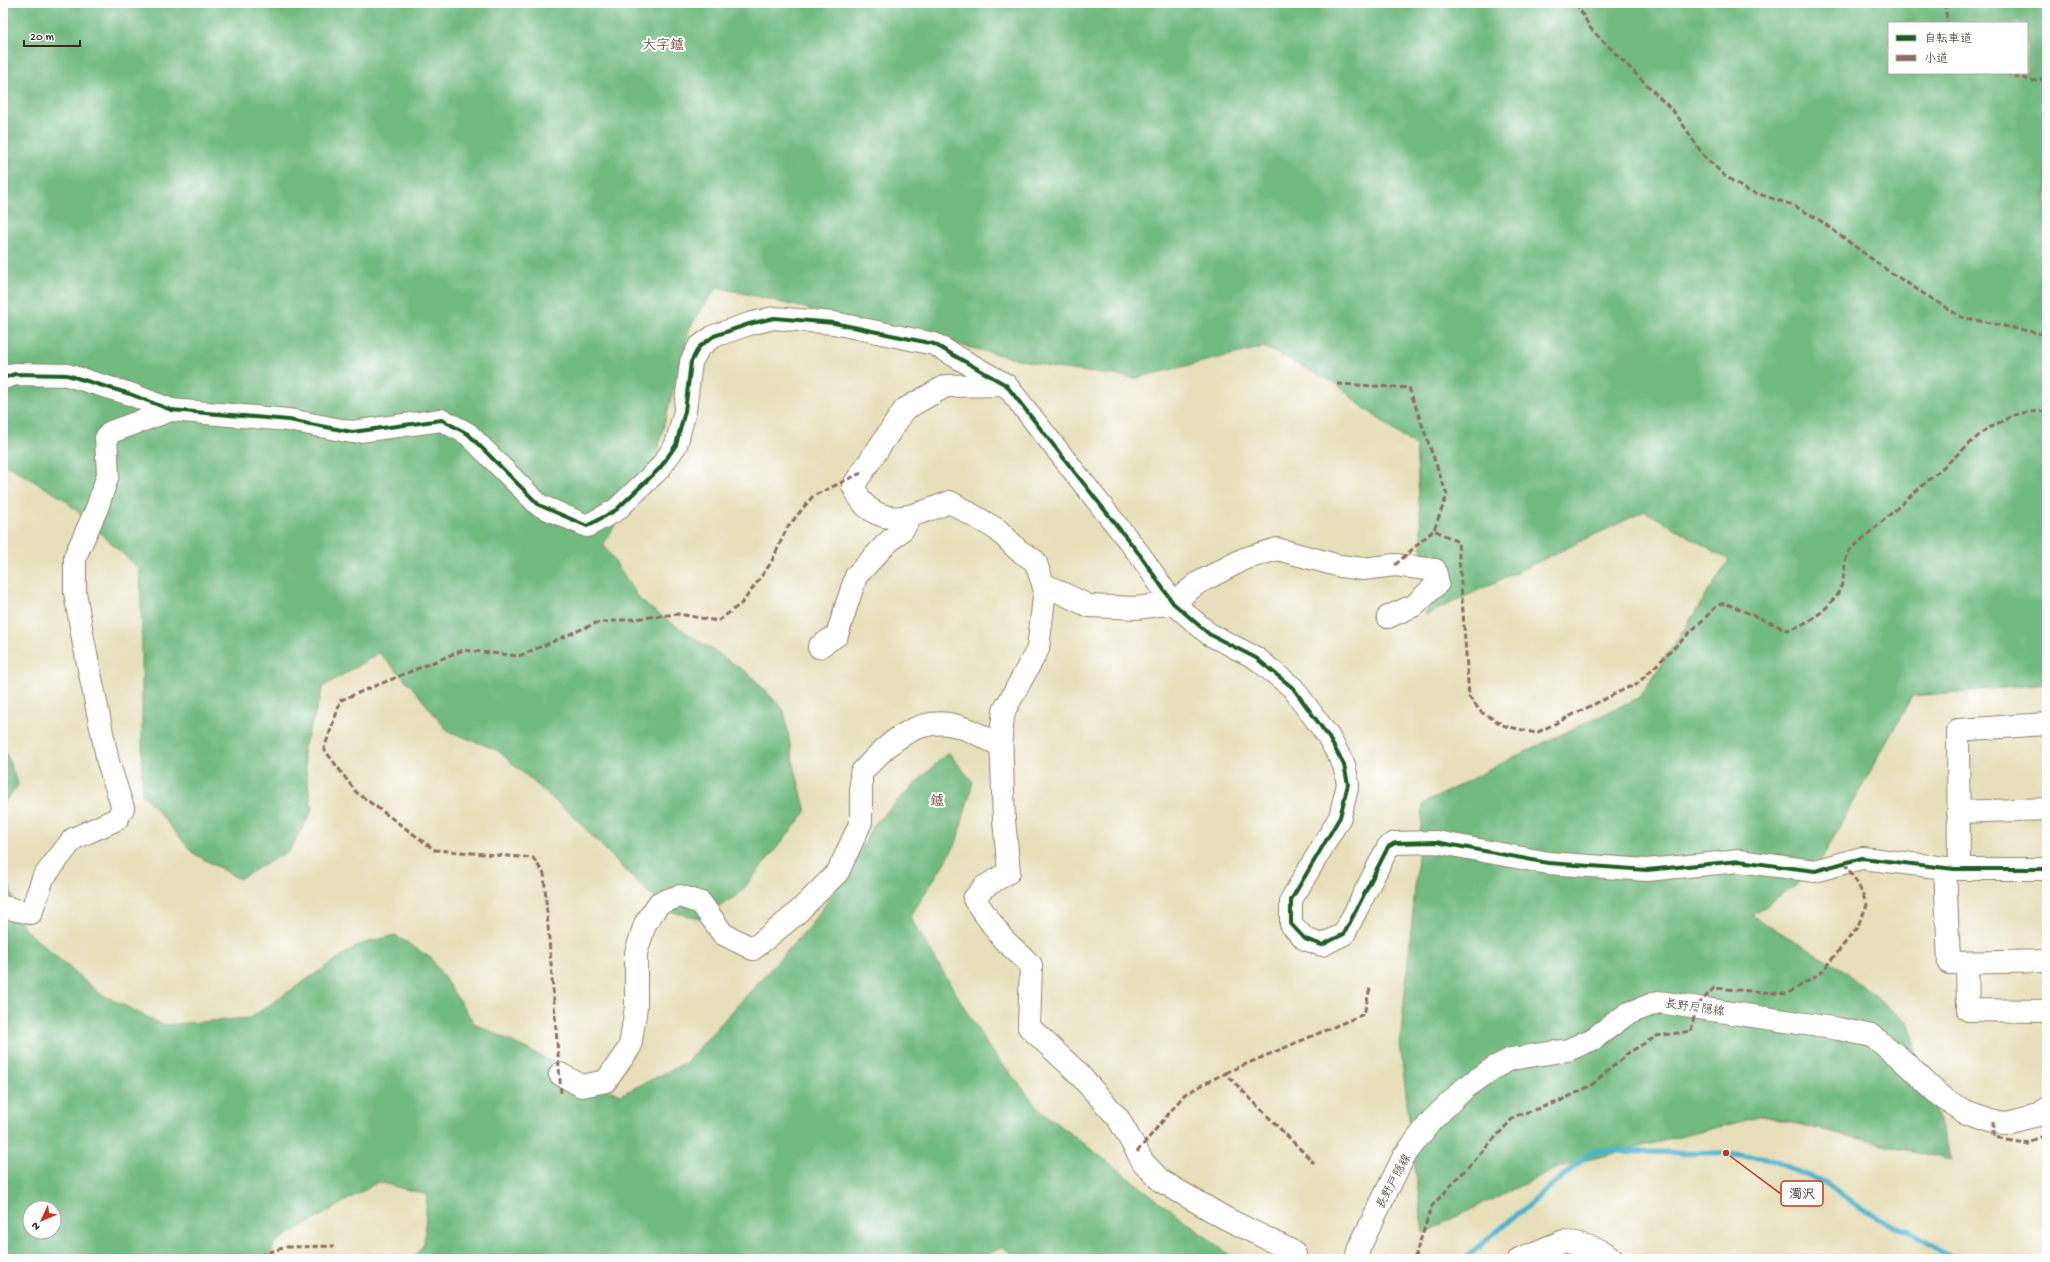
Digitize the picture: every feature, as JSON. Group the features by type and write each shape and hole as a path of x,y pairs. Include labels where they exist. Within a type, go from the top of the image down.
{"street":[{"path":"3,378 15,374 67,375 130,394 171,410 289,420 352,432 442,420 468,434 539,504 587,526 616,510 660,468 676,444 685,411 691,362 699,347 714,336 749,324 774,318 834,323 934,344 1006,385 1140,555 1173,603 1209,634 1256,658 1293,688 1328,736 1344,765 1348,784 1340,817 1291,900 1291,924 1305,939 1322,945 1344,934 1388,847 1395,843 1436,842 1548,863 1647,870 1739,861 1815,871 1862,858 1952,868 2047,869"},
{"path":"1006,385 946,386 905,409 853,486 864,504 883,518 903,518 950,502 998,530 1018,550 1035,561 1043,584 1044,589 1038,649 1004,711 1001,746 1009,872 984,887 974,900 1003,939 1031,965 1029,1027 1076,1071 1118,1118 1143,1162 1161,1181 1225,1218 1294,1252 1296,1259"},
{"path":"3,907 31,913 43,878 73,838 117,819 123,808 108,762 83,639 75,592 75,557 97,508 108,475 106,438 111,432 171,410"},
{"path":"819,647 837,635 856,576 885,545 903,529 911,516"},
{"path":"1043,584 1089,606 1136,608 1173,603 1198,583 1244,559 1277,549 1340,566 1364,569 1395,565 1435,570 1438,583 1415,605 1388,618"},
{"path":"560,1074 582,1086 606,1080 630,1047 636,1007 636,953 645,924 659,902 680,896 701,903 723,934 753,948 796,914 838,872 861,822 862,773 876,756 898,739 922,724 937,722 954,725 973,732 1001,746"},
{"path":"2047,724 1958,730 1958,812 1952,868 1949,963 2047,961"},
{"path":"1958,812 2047,808"},
{"path":"1967,963 1968,1010 2047,1011"},
{"name":"長野戸隠線","path":"1356,1259 1362,1242 1404,1156 1432,1120 1465,1088 1495,1067 1510,1059 1568,1050 1593,1039 1627,1014 1658,1002 1839,1029 1872,1036 1899,1057 1940,1096 1964,1112 1994,1122 2006,1123 2038,1115 2047,1107"},
{"path":"1519,1259 1564,1241 1602,1251 1613,1259"}],"green space":[{"path":"3,3 2047,3 2047,684 1912,696 1815,871 1752,915 1844,971 1907,1022 1952,1160 1763,1116 1559,1167 1423,1233 1400,1045 1423,804 1516,756 1640,697 1729,560 1645,511 1426,615 1416,447 1359,404 1337,384 1264,347 1136,378 1055,368 717,287 690,327 652,470 603,544 641,601 749,674 784,710 793,761 806,812 739,894 699,919 669,911 632,877 575,818 497,750 448,731 411,686 379,653 324,686 303,750 312,811 290,850 239,879 193,853 142,793 142,642 140,570 64,499 3,463"},
{"path":"3,749 6,753 18,785 3,804"},
{"path":"948,752 973,782 956,844 910,917 987,1045 1042,1112 1235,1259 1018,1259 1003,1247 977,1259 412,1259 424,1244 427,1195 378,1182 274,1243 270,1259 3,1259 3,867 24,929 99,993 163,1025 250,1018 358,945 395,935 431,958 474,1023 620,1095 685,1063 808,928 851,869 874,824"}],"waterway":[{"path":"1464,1259 1594,1150 1726,1153 1766,1158 1826,1183 1851,1202 1899,1229 1909,1231 1942,1253 1961,1259"}],"marked path":[{"path":"1576,3 1591,29 1676,114 1703,155 1725,176 1746,190 1793,205 1818,219 1888,271 1961,317 2047,335"},
{"path":"1945,3 1947,22"},
{"path":"2008,74 2033,81 2047,78"},
{"path":"1337,384 1409,388 1447,495 1434,530"},
{"path":"1395,565 1434,530 1458,542 1469,697 1481,712 1505,726 1536,733 1629,687 1634,687 1718,605 1725,603 1787,630 1804,624 1812,619 1834,599 1839,591 1843,579 1846,558 1850,550 1985,430 2014,415 2028,412 2047,411"},
{"path":"561,1093 544,874 533,858 435,850 356,792 324,749 341,700 463,650 519,656 596,623 678,614 718,621 742,603 771,563 787,528 813,496 861,473"},
{"path":"1414,1259 1432,1206 1515,1116 1558,1102 1592,1085 1628,1053 1657,1036 1691,1031 1696,1007 1714,988 1787,994 1820,974 1857,928 1867,905 1858,884 1845,863"},
{"path":"1225,1073 1364,1014 1370,988"},
{"path":"1137,1152 1185,1094 1225,1073 1314,1163"},
{"path":"1994,1122 1994,1137 2029,1143 2047,1136"},
{"path":"256,1259 254,1257 286,1247 334,1246"}],"cycle path":[{"path":"3,378 15,374 67,375 130,394 171,410 289,420 352,432 442,420 468,434 539,505 587,526 616,510 660,468 676,445 685,411 691,362 699,347 714,336 749,324 774,318 834,323 934,344 1006,385 1140,555 1173,603 1209,634 1256,658 1293,688 1328,736 1344,765 1348,784 1340,817 1291,900 1291,924 1305,939 1322,945 1344,934 1388,847 1395,843 1436,842 1548,863 1647,870 1739,861 1815,871 1862,858 1954,869 2047,869"}],"place":[{"name":"濁沢","path":"1726,1153"}],"district":[{"name":"大字鑪","path":"663,44"},
{"name":"鑪","path":"937,800"}]}
